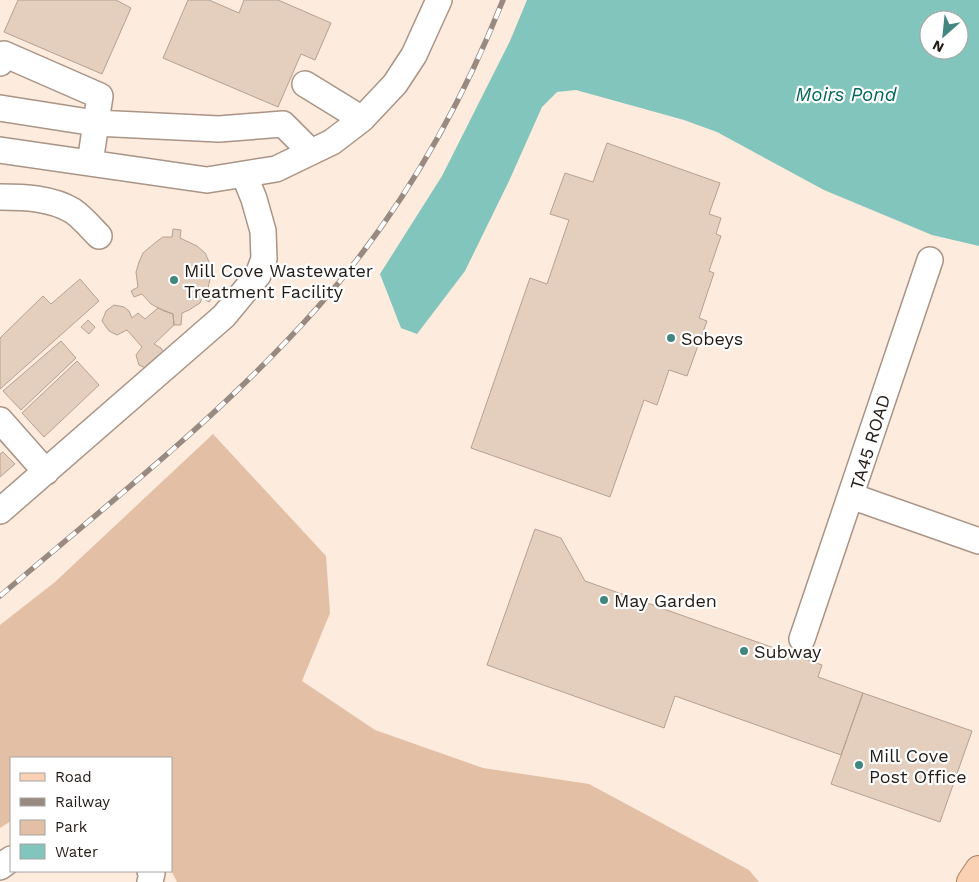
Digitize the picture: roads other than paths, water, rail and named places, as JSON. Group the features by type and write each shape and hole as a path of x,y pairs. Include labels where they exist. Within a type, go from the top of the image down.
{"main road":[{"path":"971,882 979,870"}],"street":[{"path":"0,150 207,180 276,169 332,142 362,119 396,84 414,54 439,0"},
{"path":"0,63 4,54 100,96 90,163"},
{"path":"305,84 362,119"},
{"path":"0,108 95,123 218,129 283,124 311,152"},
{"path":"0,511 224,316 258,275 264,259 263,232 244,174"},
{"path":"0,197 19,197 52,202 74,212 99,236"},
{"name":"TA45 ROAD","path":"930,260 851,496 979,540"},
{"path":"0,420 46,472"},
{"path":"802,639 851,496"}],"water":[{"name":"Moirs Pond","path":"527,0 979,0 979,246 932,235 824,190 717,132 684,120 576,90 557,92 542,107 509,181 465,271 417,334 401,328 380,274 442,176 510,41"}],"railway":[{"path":"0,596 204,422 281,347 317,308 374,238 424,162 467,82 503,0"}],"place":[{"name":"Mill Cove Wastewater Treatment Facility","path":"174,280"},
{"name":"Sobeys","path":"671,338"},
{"name":"May Garden","path":"604,600"},
{"name":"Subway","path":"744,651"},
{"name":"Mill Cove Post Office","path":"859,765"}]}
